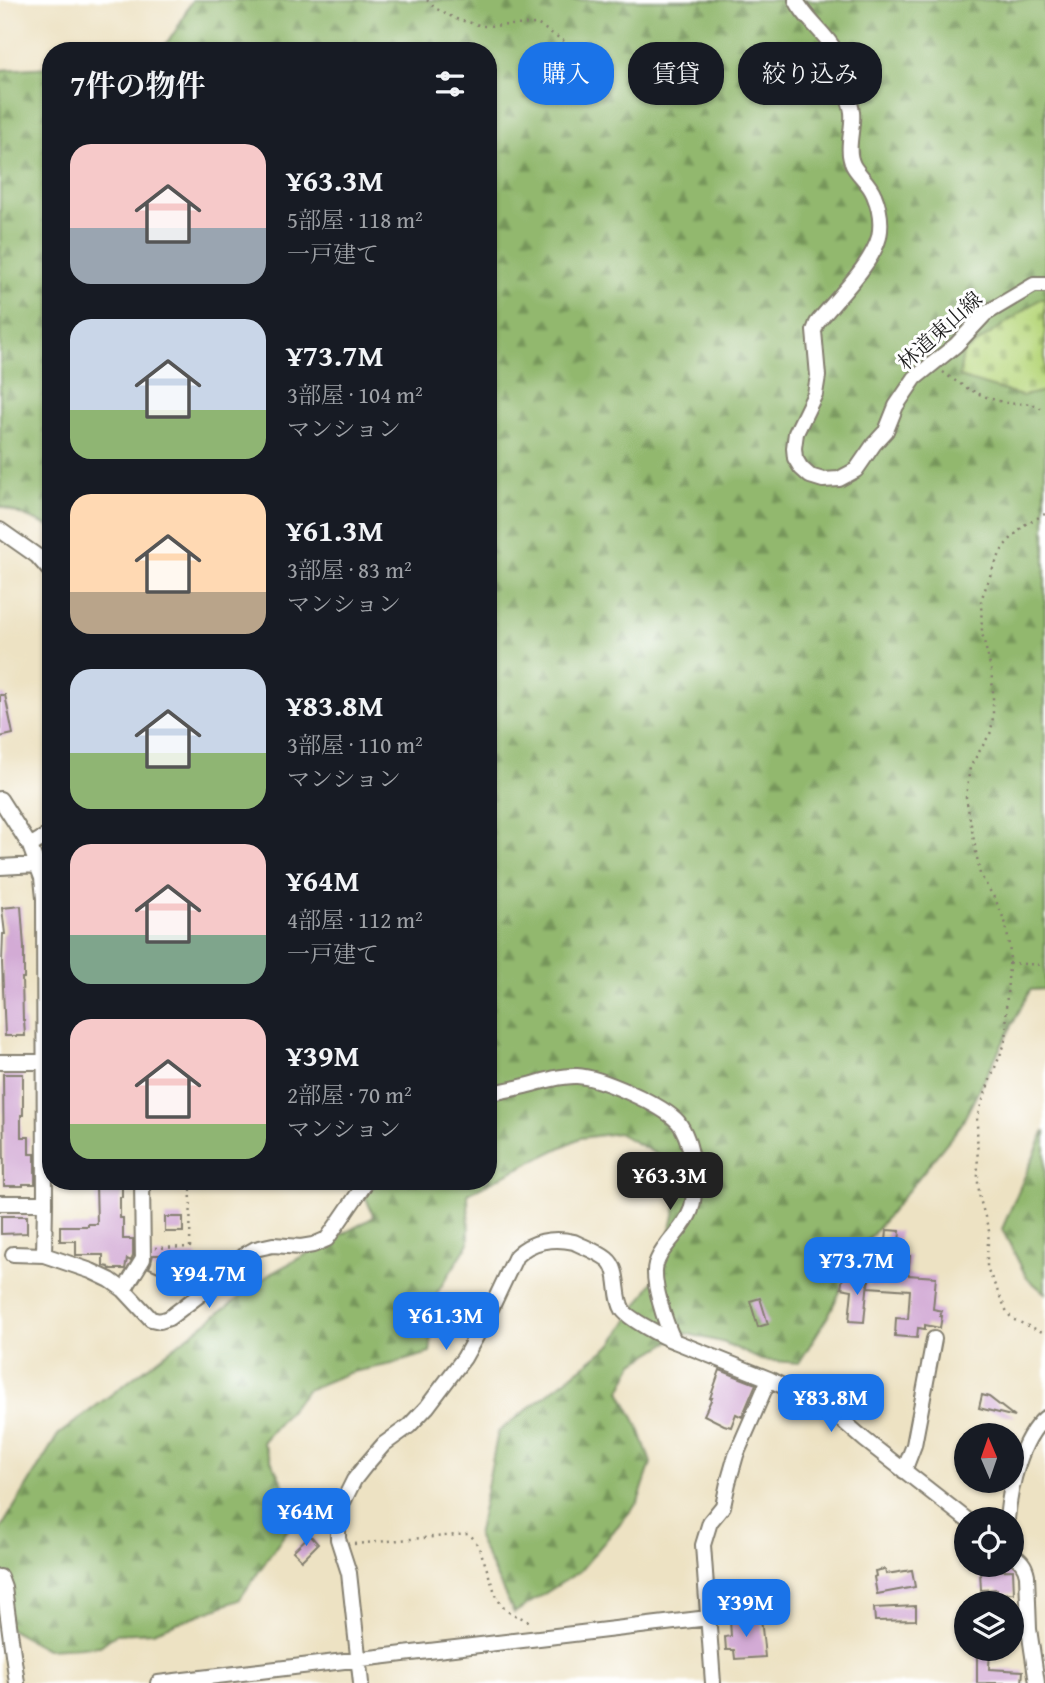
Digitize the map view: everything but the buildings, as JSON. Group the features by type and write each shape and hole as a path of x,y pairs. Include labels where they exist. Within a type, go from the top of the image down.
{"street":[{"name":"林道東山線","path":"796,0 801,11 820,29 841,63 852,112 852,164 868,182 875,196 880,224 879,236 866,264 817,323 814,331 818,376 816,394 796,433 794,448 795,458 801,468 810,476 823,480 839,480 856,470 886,431 896,406 915,378 956,345 985,314 1034,285 1045,285"},
{"path":"0,530 42,562"},
{"path":"0,799 30,846 42,878"},
{"path":"30,846 42,839"},
{"path":"0,867 37,865"},
{"path":"0,1062 42,1062"},
{"path":"497,1092 555,1078 594,1078 625,1090 668,1114 678,1123 685,1136 691,1159 694,1183 691,1210 656,1264 656,1282 668,1329 674,1341"},
{"path":"44,1255 46,1190"},
{"path":"124,1290 142,1262 142,1190"},
{"path":"13,1254 44,1255 91,1271 124,1290 151,1319 160,1321 169,1318 202,1293 255,1249 273,1245 301,1247 327,1239 361,1190"},
{"path":"0,1203 45,1203"},
{"path":"361,1683 349,1573 338,1539 338,1512 354,1480 384,1444 409,1426 427,1407 464,1358 488,1315 512,1262 522,1250 539,1242 574,1241 608,1259 615,1274 624,1311 658,1334 769,1379 819,1405 954,1509"},
{"path":"904,1471 914,1445 934,1339"},
{"path":"713,1683 703,1545 714,1515 723,1506 736,1455 769,1379"},
{"path":"1009,1507 1014,1474 1026,1444 1045,1418"},
{"path":"1024,1566 1037,1683"},
{"path":"0,1577 4,1588 17,1683"},
{"path":"158,1683 708,1618"}],"path":[{"path":"427,0 435,8 456,19 483,26 537,24 566,42"},
{"path":"935,360 941,370 971,391 1004,403 1034,404 1045,411"},
{"path":"1045,513 1024,525 1004,545 992,568 981,600 982,633 991,669 993,717 991,732 970,767 966,797 980,874 1006,924 1010,953 1004,1046 977,1117 978,1183 989,1231 988,1268 1007,1312 1017,1321 1045,1333"},
{"path":"1009,963 1045,965"},
{"path":"143,1248 190,1247 191,1190"},
{"path":"338,1539 346,1539 351,1544 468,1534 473,1536 496,1596 511,1614 526,1618 533,1625 536,1637"}],"green space":[{"path":"192,0 1045,0 1045,989 1030,990 961,1125 861,1249 828,1316 799,1363 761,1360 725,1343 684,1333 634,1363 620,1391 638,1426 651,1463 638,1502 580,1571 514,1613 477,1537 498,1432 612,1344 663,1266 684,1169 618,1133 580,1138 497,1179 497,42 166,42"},
{"path":"42,68 42,523 0,506 0,70"},
{"path":"1040,299 1045,299 1045,391 1022,396 959,377 963,353"},
{"path":"1045,1130 1045,1293 1027,1278 1002,1229"},
{"path":"363,1190 474,1190 468,1193 469,1243 437,1293 430,1353 348,1373 307,1390 262,1442 298,1515 239,1600 153,1632 116,1634 100,1646 46,1649 0,1624 0,1530 58,1435 270,1274 374,1217"}]}
